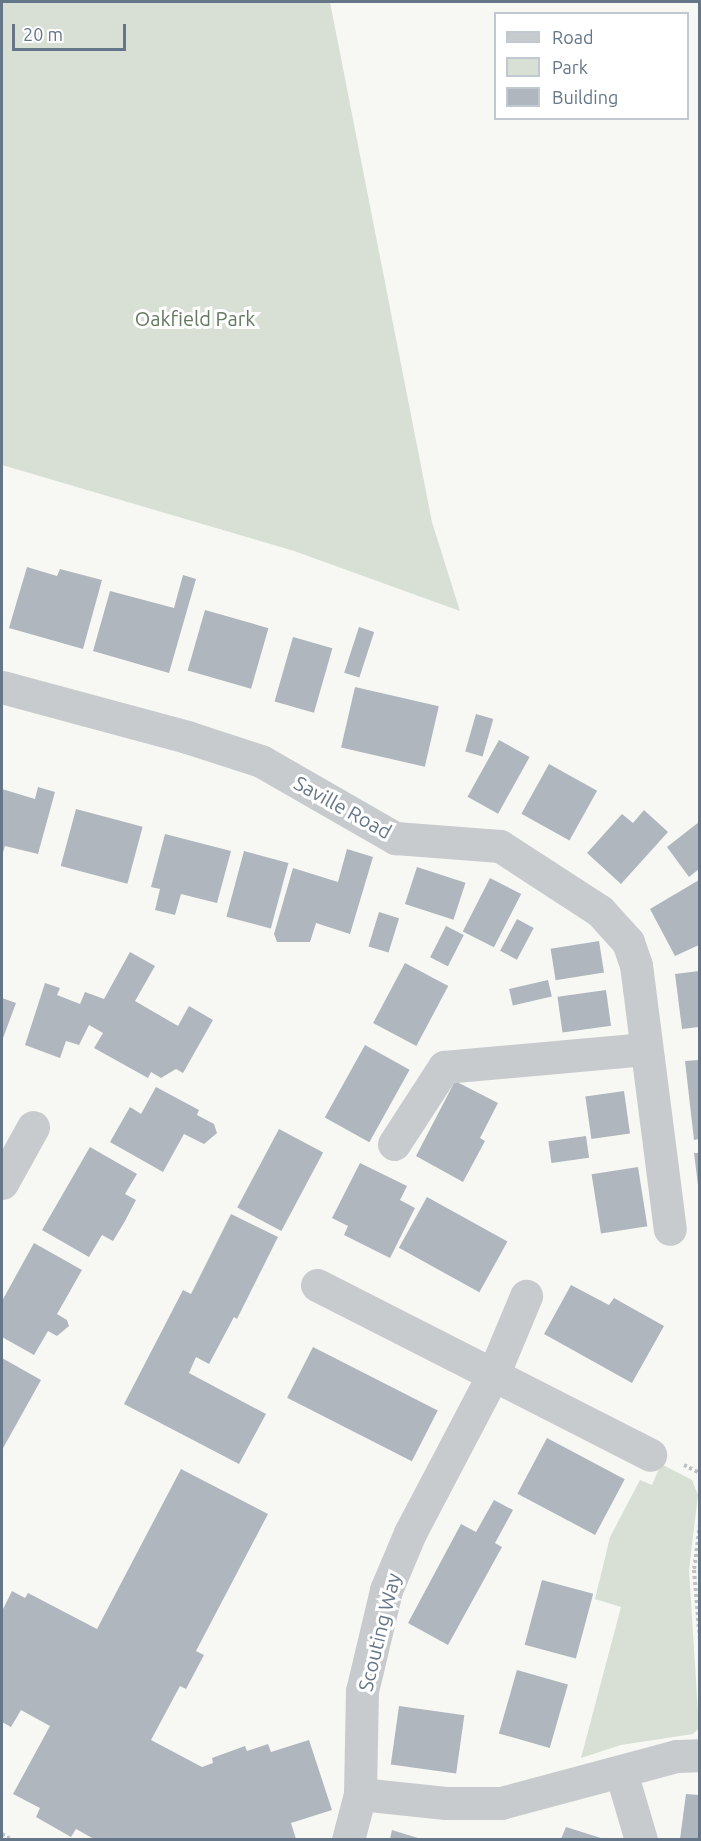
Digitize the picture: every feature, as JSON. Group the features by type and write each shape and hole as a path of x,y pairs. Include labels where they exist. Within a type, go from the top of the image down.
{"street":[{"name":"Saville Road","path":"2,687 187,737 261,761 395,838 488,843 510,850 600,910 619,928 636,965 645,1049 670,1229"},
{"path":"394,1143 444,1067 645,1049"},
{"path":"2,1183 33,1127"},
{"path":"317,1285 650,1455"},
{"name":"Scouting Way","path":"348,1839 360,1794 362,1691 386,1590 410,1533 493,1375 526,1296"},
{"path":"360,1794 446,1803 501,1803 676,1756 699,1755"},
{"path":"621,1772 641,1839"}],"path":[{"path":"699,1524 694,1570 699,1640"},
{"path":"2,1834 12,1839"}],"green space":[{"name":"Oakfield Park","path":"2,2 330,2 432,522 460,611 294,551 2,465"},
{"path":"661,1464 692,1480 698,1495 689,1570 699,1728 693,1734 621,1745 581,1758 621,1607 595,1599 610,1537 640,1480 652,1485"}],"building":[{"path":"27,567 57,576 60,569 102,580 83,649 9,628"},
{"path":"183,575 196,579 169,673 93,651 110,591 174,608"},
{"path":"205,610 268,628 251,689 188,671"},
{"path":"359,627 374,632 359,678 344,673"},
{"path":"293,637 332,648 314,713 275,701"},
{"path":"355,687 439,706 425,767 341,747"},
{"path":"476,714 493,719 483,756 465,751"},
{"path":"499,740 530,757 498,814 467,797"},
{"path":"549,764 597,791 569,841 521,814"},
{"path":"38,787 55,792 38,854 5,846 2,856 2,789 35,799"},
{"path":"76,809 143,827 127,884 61,866"},
{"path":"644,810 668,832 621,884 587,853 622,814 633,823"},
{"path":"699,822 699,869 689,877 667,847"},
{"path":"165,834 231,851 217,903 181,894 175,915 155,910 160,889 151,887"},
{"path":"347,849 373,857 350,934 316,923 310,942 277,942 274,934 293,868 338,882"},
{"path":"244,851 288,863 271,929 226,917"},
{"path":"417,867 466,883 453,920 405,904"},
{"path":"490,878 521,894 494,947 463,931"},
{"path":"699,880 699,945 675,956 650,909"},
{"path":"379,912 399,918 389,953 368,946"},
{"path":"517,919 534,928 517,960 500,951"},
{"path":"446,926 464,935 448,966 430,957"},
{"path":"599,941 604,973 556,980 551,949"},
{"path":"130,952 155,966 135,1001 178,1026 189,1006 213,1020 183,1073 176,1069 161,1078 151,1072 148,1078 94,1048 103,1033 89,1025 79,1045 66,1041 60,1058 25,1045 45,983 60,988 57,995 80,1004 85,992 104,999"},
{"path":"405,963 448,986 416,1046 373,1023"},
{"path":"699,971 699,1027 682,1029 675,974"},
{"path":"548,980 552,997 513,1006 509,989"},
{"path":"606,990 611,1026 562,1032 557,997"},
{"path":"2,998 16,1003 2,1041"},
{"path":"365,1045 410,1070 369,1142 325,1118"},
{"path":"699,1060 699,1139 694,1140 685,1061"},
{"path":"455,1081 498,1103 480,1138 485,1141 463,1182 416,1156"},
{"path":"156,1087 199,1110 197,1115 214,1124 217,1133 204,1144 184,1134 163,1172 110,1142 130,1107 141,1114"},
{"path":"624,1091 630,1134 591,1139 585,1096"},
{"path":"279,1129 323,1152 281,1231 237,1208"},
{"path":"586,1136 589,1158 551,1163 548,1141"},
{"path":"90,1147 137,1174 125,1194 136,1200 125,1221 113,1241 102,1235 89,1257 42,1230"},
{"path":"694,1153 699,1153 699,1185 698,1185"},
{"path":"360,1163 407,1186 400,1200 415,1208 390,1258 344,1235 348,1226 332,1218"},
{"path":"638,1167 647,1226 601,1234 592,1174"},
{"path":"427,1197 507,1242 479,1292 399,1248"},
{"path":"231,1214 278,1237 237,1319 234,1317 209,1364 196,1357 189,1373 266,1414 239,1464 124,1404 183,1290 191,1294"},
{"path":"34,1243 82,1270 57,1314 67,1320 69,1326 57,1336 48,1331 34,1355 2,1337 2,1301"},
{"path":"571,1285 609,1305 614,1298 664,1326 632,1383 544,1334"},
{"path":"313,1347 438,1411 412,1461 287,1398"},
{"path":"2,1358 41,1380 2,1450"},
{"path":"547,1438 625,1479 595,1535 517,1494"},
{"path":"181,1469 268,1514 196,1651 204,1655 186,1689 180,1686 151,1740 202,1767 213,1763 212,1758 245,1746 247,1751 268,1744 271,1752 309,1740 332,1810 291,1823 296,1839 94,1839 76,1829 71,1837 36,1817 40,1808 13,1794 50,1726 21,1710 11,1727 2,1722 2,1611 12,1591 25,1598 28,1593 97,1629"},
{"path":"494,1500 513,1510 495,1543 502,1547 448,1645 408,1623 461,1524 476,1532"},
{"path":"542,1580 593,1594 576,1658 525,1645"},
{"path":"517,1670 568,1685 550,1748 499,1733"},
{"path":"399,1706 464,1715 456,1774 391,1764"},
{"path":"686,1794 699,1795 699,1839 680,1839"},
{"path":"566,1827 604,1839 561,1839"},
{"path":"392,1830 421,1839 390,1839"}]}
